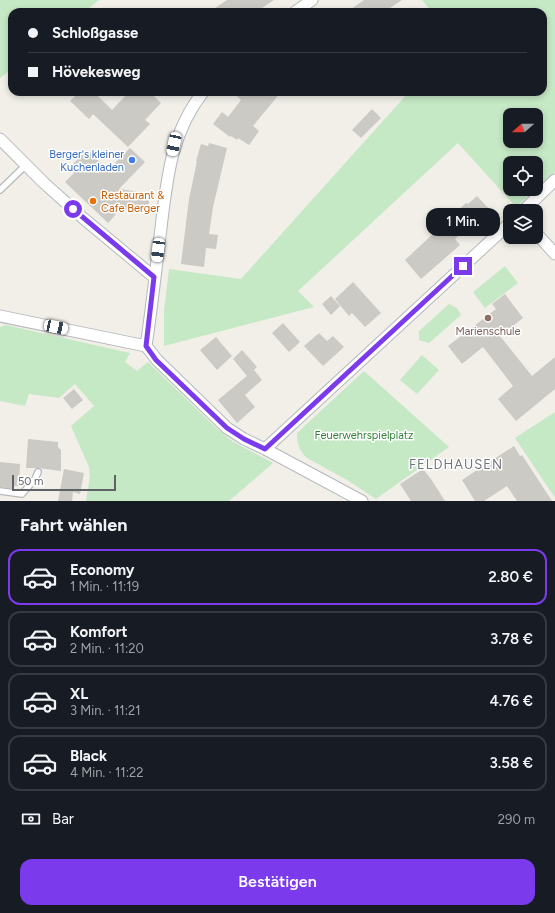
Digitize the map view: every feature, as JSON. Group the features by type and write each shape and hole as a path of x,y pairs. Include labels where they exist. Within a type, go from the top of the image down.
{"street":[{"path":"300,8 312,0"},
{"path":"200,96 193,105 174,144 166,180 146,346 156,360 227,428 244,439 362,501"},
{"path":"0,138 83,218 154,277"},
{"path":"530,204 555,180"},
{"path":"265,449 503,229"},
{"path":"543,241 555,254"},
{"path":"0,316 146,346"}],"lane":[{"path":"0,190 27,164"},
{"path":"0,491 22,494 35,479 38,472"}],"green space":[{"path":"0,0 99,0 89,8 8,8 8,72 0,78"},
{"path":"422,0 555,0 555,172 543,183 543,156 503,156 503,193 458,143 298,291 314,307 164,346 164,311 169,269 241,279 405,96 547,96 547,8 429,8"},
{"path":"506,196 528,196 519,204 513,204"},
{"path":"505,266 518,283 485,308 473,292"},
{"path":"449,304 457,308 461,315 429,343 419,340 419,331"},
{"path":"6,325 130,353 125,362 137,371 148,362 216,428 232,441 273,463 229,501 86,501 90,476 89,467 71,426 94,406 75,384 59,398 29,394 25,406 0,401 0,327"},
{"path":"422,355 439,370 417,394 400,380"},
{"name":"Feuerwehrspielplatz","path":"364,371 449,447 376,499 347,480 307,458 300,450 297,437 297,433"},
{"path":"555,412 555,498 515,438"}],"building":[{"path":"227,0 274,0 262,8 215,8"},
{"path":"364,0 402,0 390,8 353,8"},
{"path":"75,96 98,96 112,110 125,96 154,96 161,103 145,120 150,124 128,147 93,114 89,119 70,101"},
{"path":"236,96 278,96 253,126 259,131 249,145 238,138 237,140 231,136 230,137 213,124 222,112 228,117 241,100"},
{"path":"372,109 381,118 361,138 352,130"},
{"path":"209,143 227,148 213,207 209,234 218,235 216,249 206,248 204,267 181,264 189,199 196,161 201,144 208,146"},
{"path":"130,148 145,162 119,189 147,193 144,197 149,201 149,206 144,212 136,212 131,208 117,213 108,223 65,182 74,173 69,168 86,151 88,153 90,152 108,170"},
{"path":"477,196 492,212 476,227 473,223 455,239 460,245 421,279 405,260 466,203 468,204"},
{"path":"353,282 381,313 365,327 352,313 349,316 335,299"},
{"name":"Marienschule","path":"505,294 523,318 500,336 532,376 555,357 555,389 516,421 498,399 513,386 483,347 462,364 448,346 496,309 492,304"},
{"path":"331,296 340,306 331,315 322,304"},
{"path":"283,323 300,342 289,352 272,333"},
{"path":"319,333 327,341 333,336 344,347 323,366 304,346"},
{"path":"216,337 232,356 217,370 200,350"},
{"path":"242,350 257,367 247,376 233,359"},
{"path":"254,370 262,380 245,395 255,407 237,423 218,400"},
{"path":"74,389 83,400 72,409 63,398"},
{"path":"28,439 58,442 58,447 61,450 61,471 26,468"},
{"path":"514,446 520,456 522,455 552,501 517,501 507,486 484,501 475,501 462,480"},
{"path":"0,462 20,464 19,486 14,486 14,489 0,487"},
{"path":"64,469 84,473 80,494 73,492 72,501 58,501"},
{"path":"423,469 445,501 411,501 400,484"}],"place":[{"name":"Berger's kleiner Kuchenladen","path":"132,160"},
{"name":"Restaurant & Cafe Berger","path":"93,201"},
{"name":"Marienschule","path":"488,318"}],"district":[{"name":"FELDHAUSEN","path":"456,464"}],"route":[{"path":"73,209 154,277 151,317 146,346 156,360 227,428 244,439 265,449 463,266"}]}
